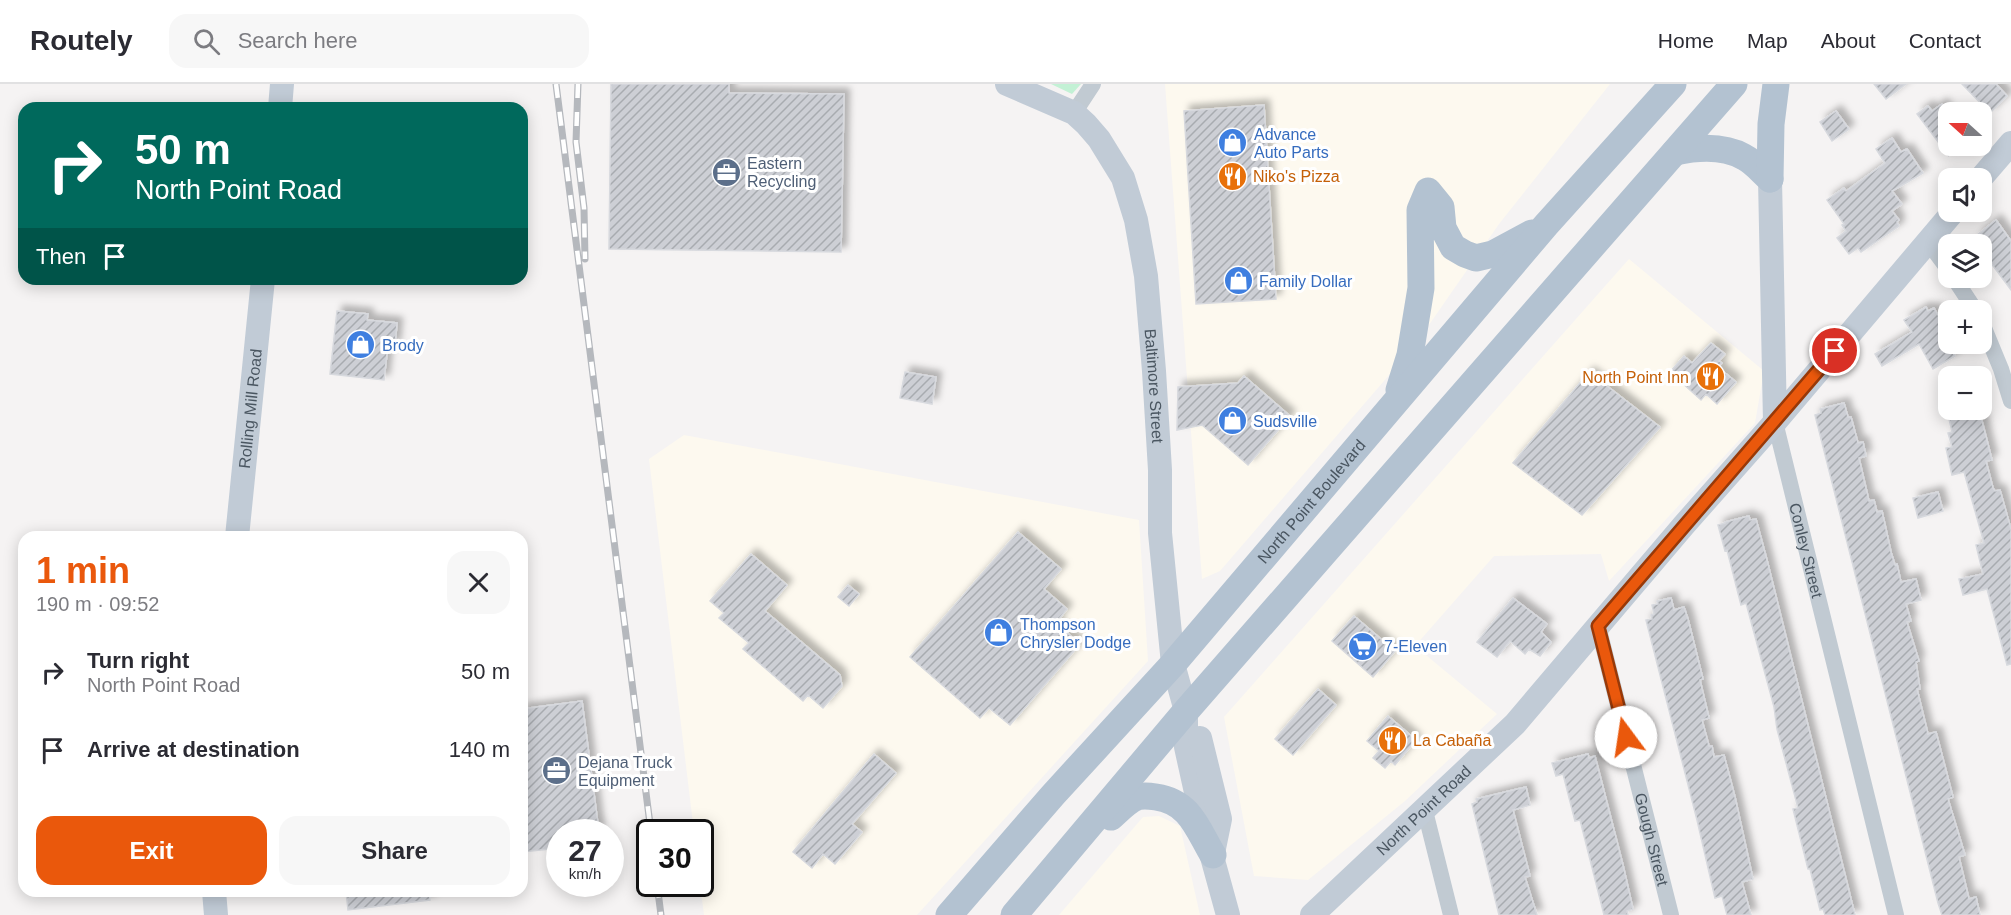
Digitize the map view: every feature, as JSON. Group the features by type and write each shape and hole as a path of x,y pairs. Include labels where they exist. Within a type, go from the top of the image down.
{"main road":[{"name":"North Point Boulevard","path":"949,915 1053,795 1173,664 1546,225 1673,84"},
{"path":"1014,915 1186,711 1734,84"},
{"path":"1770,179 1771,124 1776,84"},
{"path":"1675,152 1699,147 1720,149 1744,157 1770,179"},
{"path":"1395,402 1410,355 1421,288 1420,210 1428,191 1441,207 1443,228 1454,247 1476,258 1493,254 1546,225"},
{"path":"1055,868 1128,803 1139,796 1168,799 1182,806 1213,855"}],"street":[{"path":"280,102 282,84"},
{"path":"1007,84 1074,113 1093,84"},
{"name":"Baltimore Street","path":"1074,113 1099,139 1123,178 1130,196 1140,243 1146,276 1154,370 1160,470 1160,533 1173,664 1186,711 1186,747 1203,824 1228,915"},
{"path":"1990,168 2011,143"},
{"name":"Conley Street","path":"1770,179 1775,422 1896,915"},
{"name":"North Point Road","path":"1312,915 1515,724 1945,222"},
{"path":"1928,242 1938,256"},
{"name":"Rolling Mill Road","path":"238,531 262,285"},
{"path":"1992,347 2011,401"},
{"name":"Gough Street","path":"1598,626 1671,915"},
{"path":"1425,811 1451,915"},
{"path":"214,897 216,915"}],"shaded area":[{"path":"1165,84 1610,84 1499,224 1415,345 1220,571 1202,579"},
{"path":"1629,259 1764,371 1755,423 1609,581 1601,554 1494,556 1415,646 1497,714 1405,801 1308,880 1254,876 1224,717"},
{"path":"684,435 1139,520 1148,661 917,915 704,915 702,897 714,897 714,819 692,819 649,459"},
{"path":"1159,816 1180,826 1200,915 1059,915 1143,817"}],"green space":[{"path":"1051,84 1081,84 1072,94"}],"building":[{"name":"Eastern Recycling","path":"611,84 729,84 729,93 844,94 841,252 609,249"},
{"path":"1874,84 1906,84 1886,99"},
{"path":"1962,84 1996,84 2007,96 1992,111 1992,102 1979,102"},
{"path":"1264,105 1276,299 1196,304 1184,111"},
{"path":"1928,106 1932,111 1938,107 1938,142 1917,114"},
{"path":"1836,111 1849,129 1832,141 1820,122"},
{"path":"1892,138 1901,152 1907,149 1923,173 1892,191 1902,204 1892,211 1899,220 1897,222 1899,226 1861,252 1858,248 1849,254 1837,238 1846,231 1842,225 1844,224 1827,200 1844,188 1846,191 1885,163 1876,149"},
{"path":"1996,220 2011,241 2011,290 1992,264 1992,234 1978,234"},
{"path":"1926,307 1928,311 1934,308 1938,315 1938,354 1954,354 1955,356 1933,369 1919,344 1882,366 1875,354 1912,332 1904,320"},
{"name":"Brody","path":"337,311 368,314 367,320 397,323 395,346 388,345 384,380 330,374"},
{"path":"1711,343 1725,354 1719,361 1722,363 1718,367 1736,382 1717,404 1706,394 1701,400 1670,372 1684,356 1692,363"},
{"path":"905,372 936,377 932,404 900,398"},
{"path":"1589,372 1660,427 1582,515 1513,463"},
{"name":"Sudsville","path":"1244,376 1290,416 1248,465 1202,425 1177,430 1178,387 1238,383"},
{"path":"1844,403 1848,417 1851,417 1858,443 1863,442 1866,456 1859,458 1869,501 1874,500 1877,512 1882,511 1891,552 1895,565 1897,564 1901,582 1916,579 1921,600 1906,604 1911,621 1907,622 1919,661 1916,662 1920,689 1917,689 1928,734 1936,732 1953,797 1948,799 1965,855 1959,857 1969,899 1976,897 1980,915 1942,915 1938,903 1815,415 1821,413 1820,409"},
{"path":"1949,420 1982,420 1992,460 1986,461 1993,488 1995,491 2000,490 2011,529 2011,664 2007,665 1987,589 1963,595 1959,579 1983,574 1976,545 1984,543 1964,472 1952,475 1946,448 1952,447 1948,433 1952,432"},
{"path":"1938,492 1943,511 1918,518 1913,498"},
{"path":"1749,516 1750,520 1756,519 1767,560 1855,915 1825,915 1823,909 1820,910 1810,869 1808,869 1793,809 1798,808 1777,729 1774,707 1746,603 1741,605 1718,525"},
{"name":"Thompson Chrysler Dodge","path":"1018,532 1061,569 1044,589 1067,609 1056,623 1080,644 1010,725 989,708 980,718 910,657"},
{"path":"751,554 787,585 765,611 840,675 842,686 823,708 808,695 803,701 743,649 749,643 719,618 724,613 710,601"},
{"path":"848,585 859,594 849,606 838,597"},
{"path":"1513,598 1547,624 1541,632 1551,642 1540,656 1529,649 1525,654 1510,641 1497,657 1477,642"},
{"path":"1671,598 1674,610 1684,607 1688,619 1703,679 1700,680 1709,718 1702,720 1714,757 1724,755 1735,797 1753,879 1742,882 1751,915 1727,915 1722,896 1715,898 1646,620 1652,619 1651,615 1654,614 1652,605 1658,604 1657,601"},
{"name":"7-Eleven","path":"1354,616 1395,651 1373,677 1332,641"},
{"path":"1318,689 1336,705 1293,755 1275,739"},
{"name":"Dejana Truck Equipment","path":"582,701 597,819 546,819 546,849 528,851 528,708"},
{"name":"La Cabaña","path":"1388,716 1416,740 1395,765 1391,761 1385,768 1373,758 1379,751 1367,741"},
{"path":"874,754 896,773 852,824 862,832 835,864 823,854 812,868 793,852"},
{"path":"1588,754 1589,758 1595,756 1623,865 1633,909 1627,911 1628,915 1604,915 1580,820 1575,821 1563,774 1556,776 1552,763"},
{"path":"1526,787 1530,805 1513,810 1530,876 1525,877 1537,915 1499,915 1472,804 1477,802 1476,799"},
{"path":"347,897 430,897 430,900 348,910"}],"railway":[{"path":"556,84 649,819"},
{"path":"578,84 576,142 584,208 585,259"},
{"path":"659,897 661,915"}],"place":[{"name":"Advance Auto Parts","path":"1233,143"},
{"name":"Eastern Recycling","path":"726,172"},
{"name":"Niko's Pizza","path":"1232,176"},
{"name":"Family Dollar","path":"1238,281"},
{"name":"Brody","path":"361,345"},
{"name":"North Point Inn","path":"1710,377"},
{"name":"Sudsville","path":"1232,421"},
{"name":"Thompson Chrysler Dodge","path":"999,633"},
{"name":"7-Eleven","path":"1363,646"},
{"name":"La Cabaña","path":"1392,740"},
{"name":"Dejana Truck Equipment","path":"557,771"}],"route":[{"path":"1626,737 1598,626 1835,351"}]}
